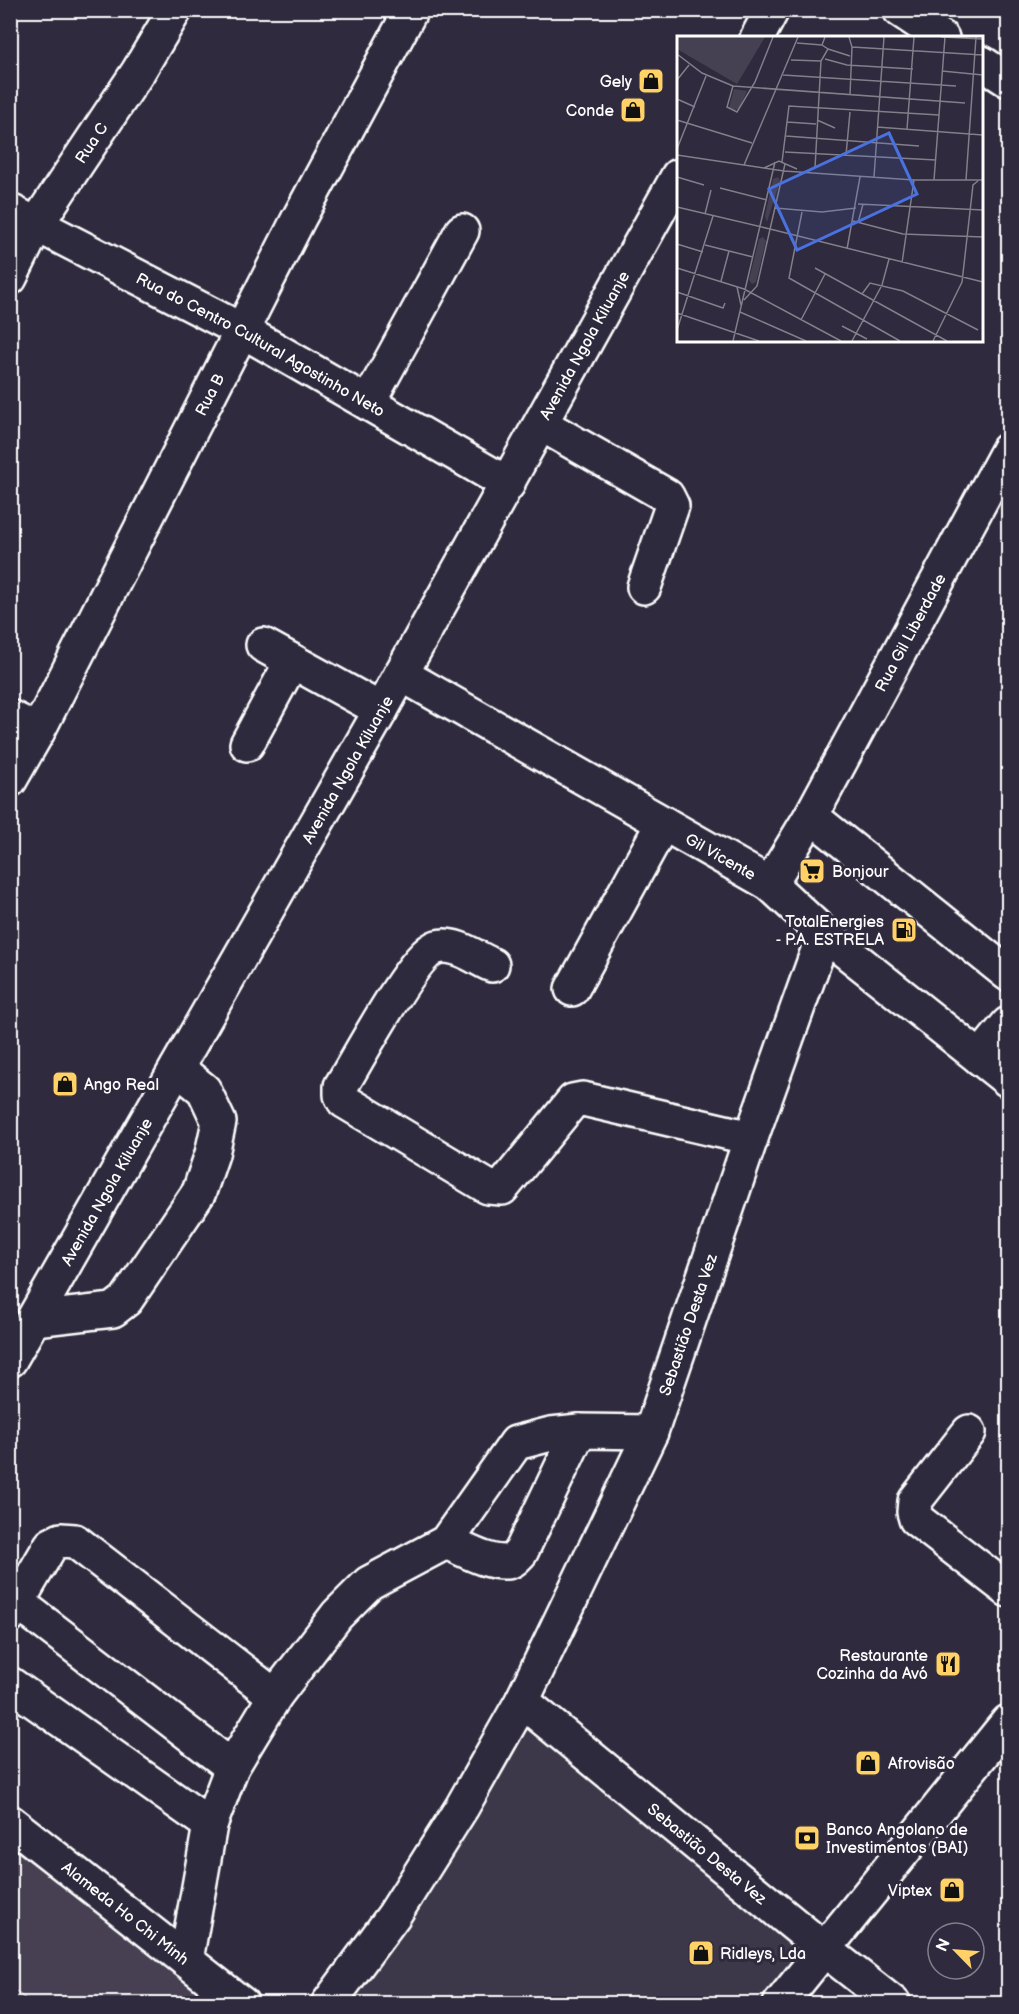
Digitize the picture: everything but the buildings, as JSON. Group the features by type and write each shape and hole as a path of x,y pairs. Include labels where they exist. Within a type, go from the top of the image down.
{"street":[{"name":"Rua C","path":"10,278 23,218 138,72 175,10"},
{"name":"Rua B","path":"10,780 24,724 243,331 315,187 411,10"},
{"path":"758,36 772,10"},
{"path":"900,10 939,36"},
{"path":"983,64 1008,80"},
{"name":"Avenida Ngola Kiluanje","path":"10,1360 381,710 677,178"},
{"name":"Rua do Centro Cultural Agostinho Neto","path":"23,218 243,331 508,484"},
{"path":"368,403 462,231"},
{"path":"541,424 667,496 672,506 644,586"},
{"name":"Rua Gil Liberdade","path":"770,885 811,816 1008,450"},
{"path":"263,645 381,710"},
{"path":"247,744 292,661"},
{"name":"Gil Vicente","path":"401,674 770,885 824,934 1008,1080"},
{"path":"811,816 1008,974"},
{"path":"572,988 663,823"},
{"name":"Sebastião Desta Vez","path":"328,2004 394,1916 462,1807 522,1701 651,1432 824,934"},
{"path":"492,965 453,947 435,948 423,957 405,980 341,1086 344,1101 488,1187 502,1188 573,1101 584,1099 752,1138"},
{"path":"980,1058 1008,1024"},
{"path":"34,1319 113,1310 126,1300 199,1192 212,1154 219,1122 204,1090 177,1068"},
{"path":"446,1542 489,1559 506,1562 514,1560 521,1551 579,1431"},
{"path":"186,1960 210,1825 232,1767 275,1696 337,1615 369,1583 446,1542 516,1443 545,1435 579,1431 651,1432"},
{"path":"969,1432 915,1502 914,1512 916,1519 1008,1590"},
{"path":"232,1767 14,1609 51,1545 61,1540 75,1541 275,1696"},
{"path":"10,1684 210,1825"},
{"name":"Sebastião Desta Vez","path":"522,1701 894,2004"},
{"path":"780,2004 1008,1722"},
{"name":"Alameda Ho Chi Minh","path":"10,1822 242,2004"}],"shaded area":[{"path":"522,1701 824,1949 780,2003 328,2004"},
{"path":"10,1846 218,2003 31,2003 11,1988"}],"place":[{"name":"Gely","path":"651,81"},
{"name":"Conde","path":"633,110"},
{"name":"Bonjour","path":"812,871"},
{"name":"TotalEnergies - P.A. ESTRELA","path":"904,930"},
{"name":"Ango Real","path":"65,1084"},
{"name":"Restaurante Cozinha da Avó","path":"948,1664"},
{"name":"Afrovisão","path":"868,1763"},
{"name":"Banco Angolano de Investimentos (BAI)","path":"807,1838"},
{"name":"Viptex","path":"952,1890"},
{"name":"Ridleys, Lda","path":"701,1953"}]}
